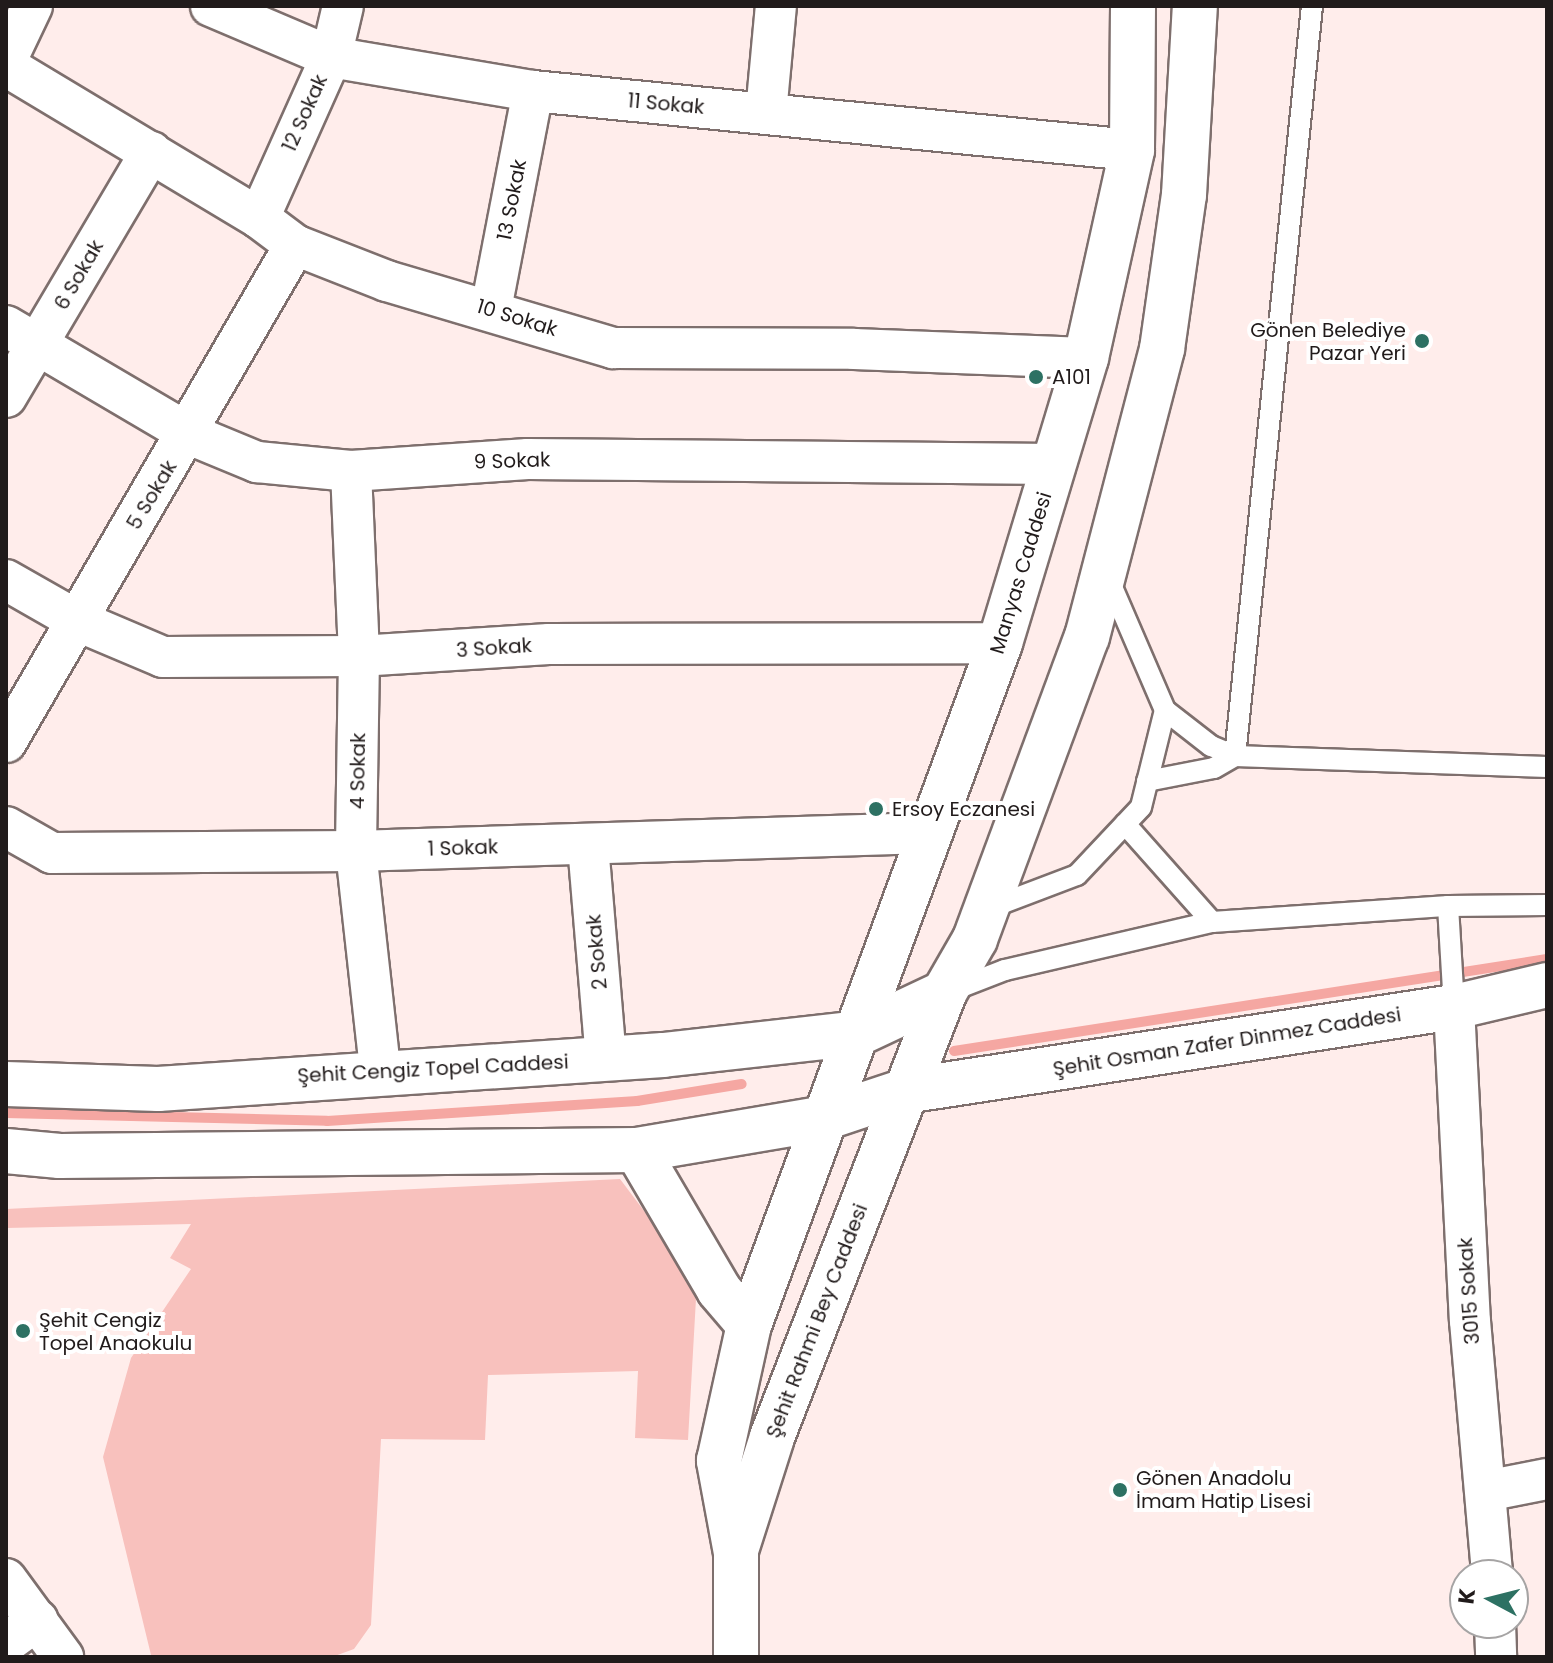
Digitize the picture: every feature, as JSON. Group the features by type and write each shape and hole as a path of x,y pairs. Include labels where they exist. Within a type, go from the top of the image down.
{"main road":[{"name":"Manyas Caddesi","path":"821,1119 859,1033 927,833 1000,643 1086,358 1132,150 1133,6"},
{"path":"905,1091 944,993 986,910 1087,637 1105,572 1162,349 1184,195 1195,6"},
{"name":"Şehit Osman Zafer Dinmez Caddesi","path":"821,1119 905,1091 1454,1007 1547,985"},
{"name":"Şehit Cengiz Topel Caddesi","path":"6,1084 158,1089 380,1070 606,1059 859,1033 944,993"},
{"name":"Şehit Rahmi Bey Caddesi","path":"736,1553 772,1437 905,1091"},
{"path":"6,1151 60,1156 637,1150 821,1119"},
{"name":"Şehit Rahmi Bey Caddesi","path":"736,1657 736,1553 719,1461 749,1325 821,1119"},
{"path":"637,1150 719,1290 749,1325"}],"street":[{"path":"6,64 32,6"},
{"name":"11 Sokak","path":"211,6 331,57 533,91 1132,150"},
{"name":"12 Sokak","path":"259,218 331,57 343,6"},
{"path":"766,113 776,6"},
{"name":"10 Sokak","path":"6,64 259,218 295,245 387,281 491,309 613,348 854,349 1086,358"},
{"name":"13 Sokak","path":"491,309 533,91"},
{"name":"6 Sokak","path":"6,397 22,336 151,152"},
{"name":"5 Sokak","path":"6,742 189,434 295,245"},
{"name":"9 Sokak","path":"22,336 189,434 257,462 351,471 528,459 1054,464"},
{"name":"4 Sokak","path":"351,471 359,656 356,851 380,1070"},
{"name":"3 Sokak","path":"6,580 78,621 163,657 359,656 549,644 1000,643"},
{"name":"1 Sokak","path":"6,827 52,853 356,851 927,833"},
{"name":"2 Sokak","path":"588,845 606,1059"},
{"name":"3015 Sokak","path":"1454,1007 1470,1321 1491,1559"},
{"path":"1486,1491 1547,1479"},
{"path":"6,1579 63,1657"},
{"path":"6,1643 38,1620"}],"lane":[{"path":"1235,756 1312,6"},
{"path":"1105,572 1165,710 1211,746 1235,756 1547,767"},
{"path":"986,910 1077,875 1141,807 1165,710"},
{"path":"1147,781 1214,768 1235,756"},
{"path":"1125,824 1212,922"},
{"path":"944,993 1005,970 1212,922 1448,906 1547,905"},
{"path":"1448,906 1454,1007"}],"shaded area":[{"path":"620,1179 697,1281 688,1440 635,1438 638,1371 488,1375 485,1440 381,1439 371,1625 354,1649 332,1657 151,1655 103,1457 131,1358 191,1269 170,1258 191,1224 6,1228 6,1209"}],"waterway":[{"path":"954,1051 1547,959"},
{"path":"6,1113 327,1121 637,1101 742,1084"}],"place":[{"name":"Gönen Belediye Pazar Yeri","path":"1422,341"},
{"name":"A101","path":"1036,377"},
{"name":"Ersoy Eczanesi","path":"876,809"},
{"name":"Şehit Cengiz Topel Anaokulu","path":"23,1331"},
{"name":"Gönen Anadolu İmam Hatip Lisesi","path":"1120,1490"}]}
